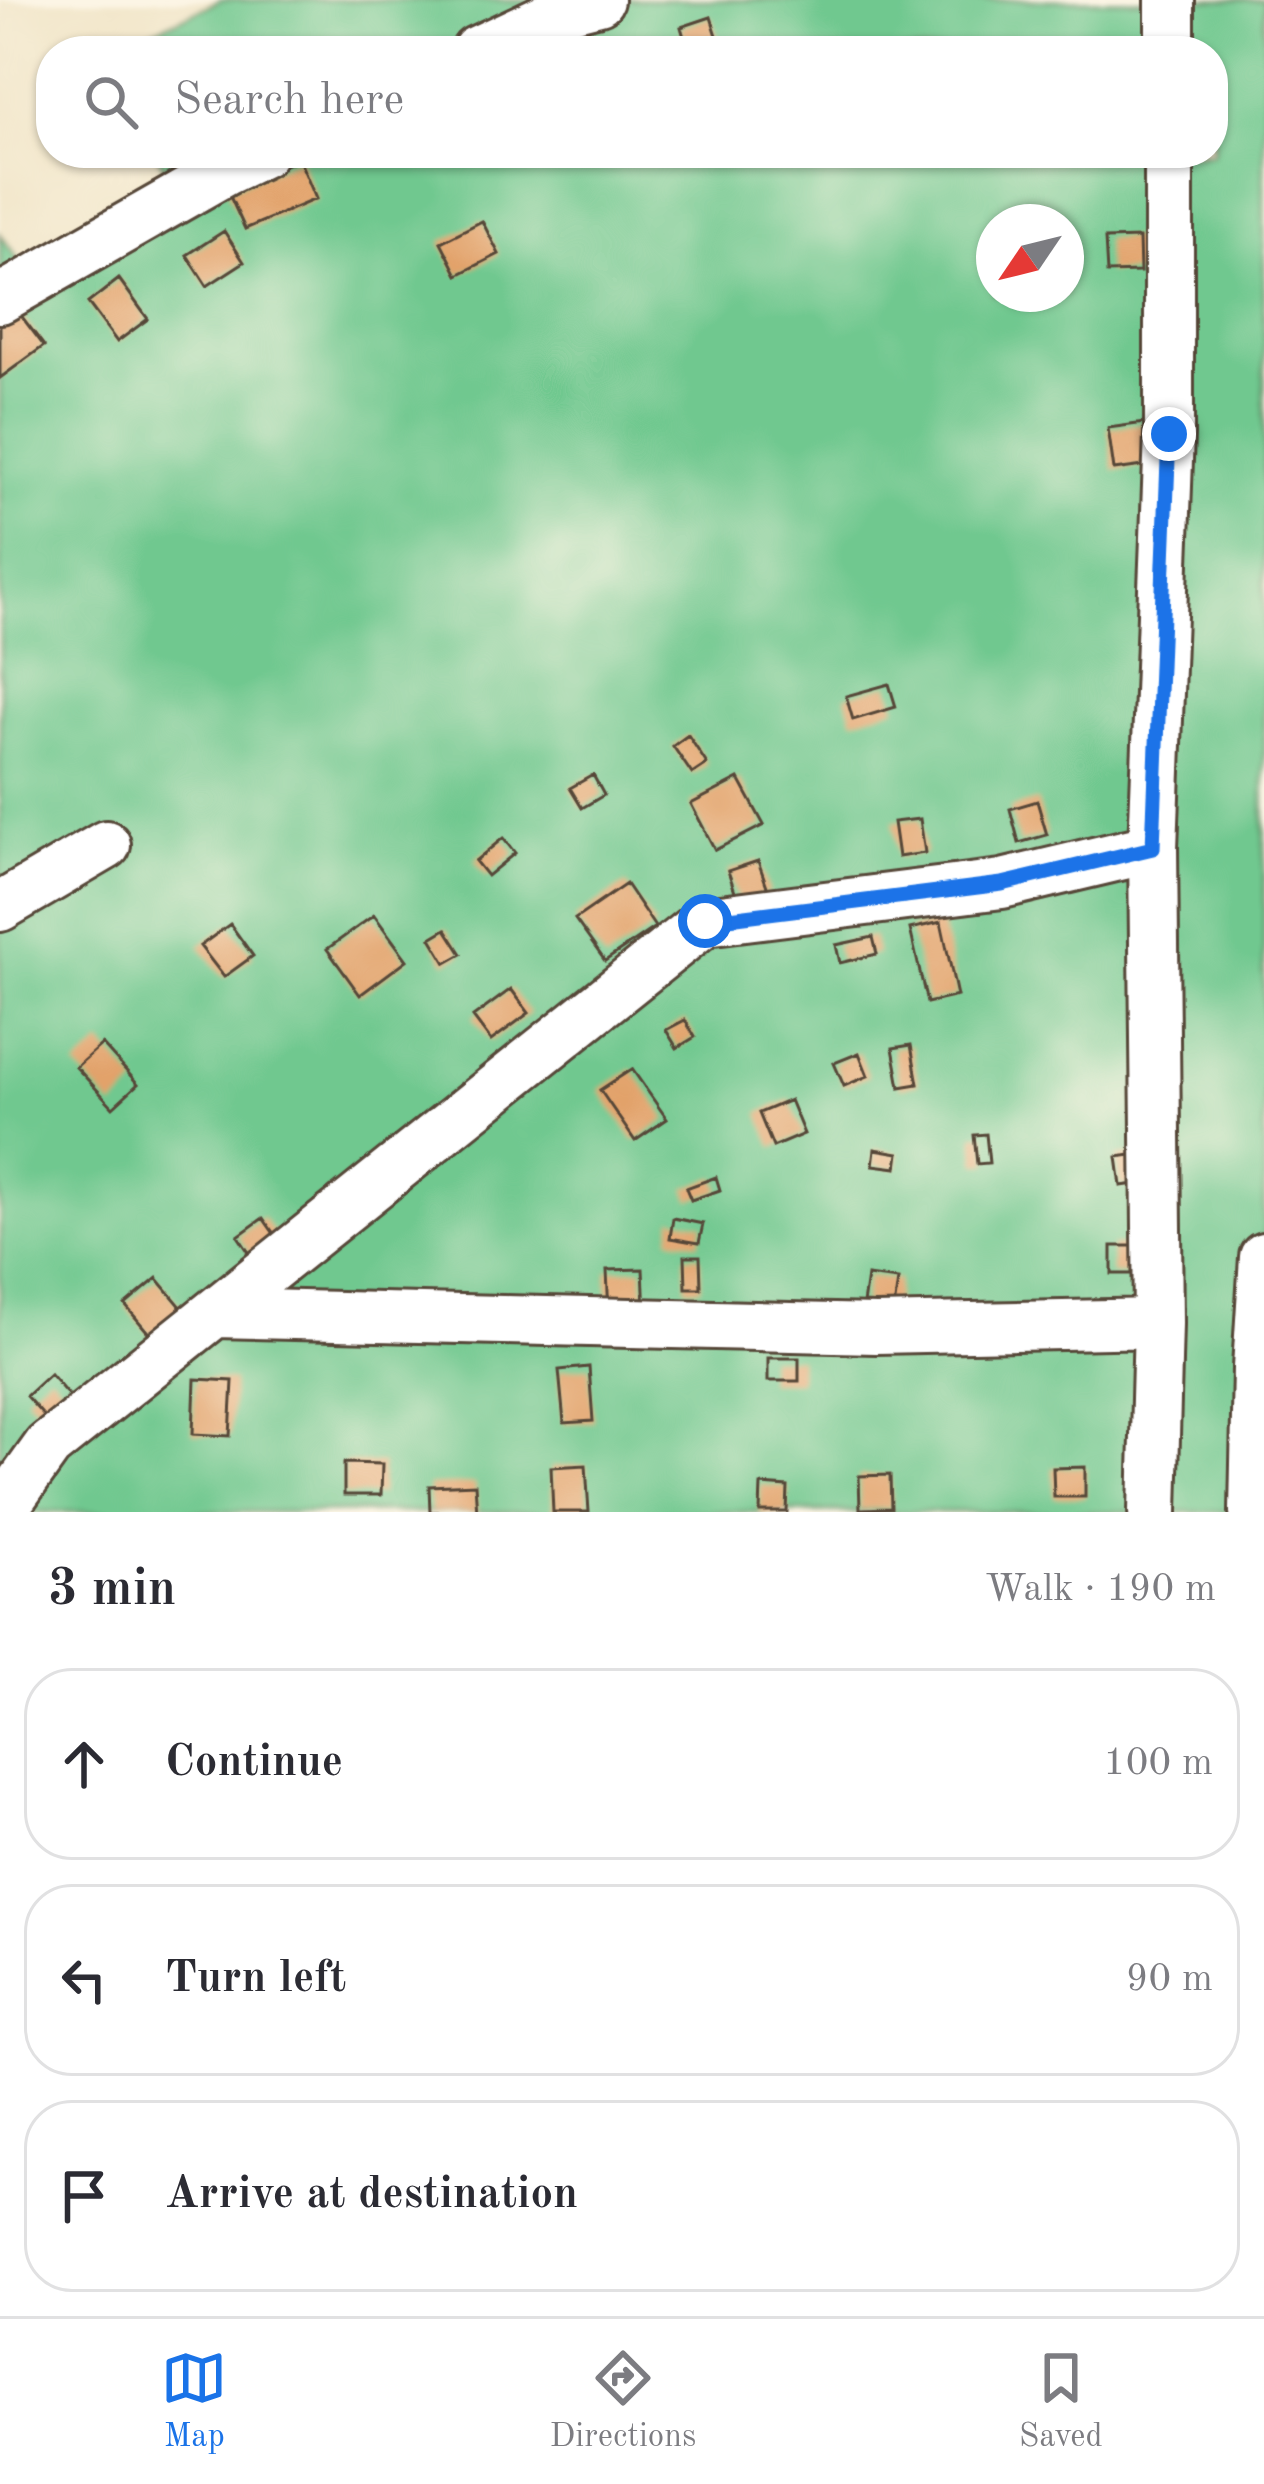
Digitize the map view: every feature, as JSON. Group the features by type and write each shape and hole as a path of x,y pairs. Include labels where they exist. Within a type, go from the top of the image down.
{"street":[{"path":"508,36 567,8 599,0"},
{"path":"1170,0 1170,36"},
{"path":"0,299 231,168"},
{"path":"1153,1512 1158,1323 1153,848 1169,434 1169,168"},
{"path":"0,907 106,845"},
{"path":"1,1512 48,1446 705,921 1002,884 1153,848"},
{"path":"1254,1512 1264,1257"},
{"path":"214,1313 876,1329 1158,1323"}],"green space":[{"path":"221,0 1264,0 1264,1512 0,1512 0,234 24,268 174,186 164,168 1228,168 1228,36 142,36"}],"building":[{"path":"711,17 717,36 684,36 681,27"},
{"path":"278,168 303,168 316,199 245,229 227,190"},
{"path":"482,221 499,254 458,275 441,242"},
{"path":"224,231 244,262 207,286 187,255"},
{"path":"1139,238 1140,272 1107,273 1105,239"},
{"path":"119,279 148,319 117,342 88,303"},
{"path":"16,309 44,346 0,378 0,320"},
{"path":"1145,423 1151,465 1114,470 1108,428"},
{"path":"889,684 896,707 853,720 846,696"},
{"path":"688,735 707,764 692,774 673,746"},
{"path":"593,775 604,795 582,808 570,788"},
{"path":"739,779 764,825 715,850 691,804"},
{"path":"1037,801 1047,835 1019,843 1010,809"},
{"path":"920,819 925,853 898,857 893,822"},
{"path":"503,838 515,853 487,876 475,861"},
{"path":"758,861 769,892 739,903 728,871"},
{"path":"626,884 655,927 605,961 575,919"},
{"path":"374,915 407,960 360,995 327,949"},
{"path":"941,922 957,996 927,1003 910,929"},
{"path":"230,924 253,956 224,977 200,946"},
{"path":"446,929 462,954 446,963 431,938"},
{"path":"873,937 877,954 840,963 836,945"},
{"path":"511,989 529,1013 491,1041 473,1017"},
{"path":"685,1020 695,1037 677,1048 666,1030"},
{"path":"102,1044 138,1084 113,1107 76,1067"},
{"path":"911,1045 918,1084 900,1087 893,1048"},
{"path":"859,1053 868,1076 844,1086 834,1063"},
{"path":"632,1069 667,1119 635,1141 600,1090"},
{"path":"790,1100 804,1134 773,1147 759,1113"},
{"path":"986,1134 989,1163 977,1164 974,1135"},
{"path":"875,1149 899,1153 897,1168 873,1165"},
{"path":"1132,1155 1136,1184 1121,1186 1117,1157"},
{"path":"716,1177 720,1190 691,1200 686,1188"},
{"path":"263,1218 284,1248 258,1266 238,1236"},
{"path":"673,1218 703,1224 699,1243 670,1238"},
{"path":"1112,1246 1142,1246 1142,1274 1112,1274"},
{"path":"685,1256 700,1256 701,1288 686,1288"},
{"path":"643,1269 645,1312 609,1314 607,1270"},
{"path":"867,1276 898,1280 894,1309 863,1304"},
{"path":"157,1278 183,1309 152,1337 125,1305"},
{"path":"768,1358 799,1358 799,1381 768,1381"},
{"path":"589,1367 593,1421 564,1423 559,1370"},
{"path":"50,1374 74,1402 50,1423 26,1396"},
{"path":"195,1379 233,1381 230,1436 193,1434"},
{"path":"344,1463 382,1464 381,1495 344,1495"},
{"path":"586,1465 589,1512 553,1512 551,1467"},
{"path":"1085,1467 1085,1497 1054,1497 1053,1468"},
{"path":"890,1475 891,1508 860,1509 859,1476"},
{"path":"475,1484 477,1512 430,1512 429,1486"},
{"path":"761,1485 788,1487 787,1512 760,1512"}],"route":[{"path":"705,921 1002,884 1153,848 1169,434"}]}
